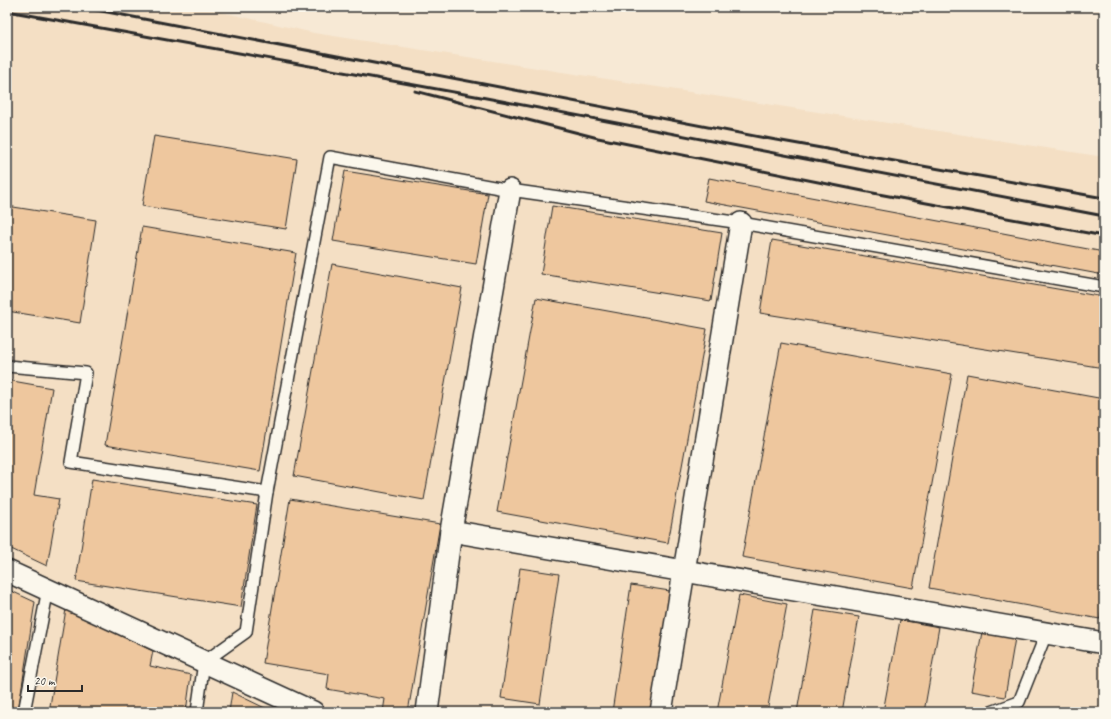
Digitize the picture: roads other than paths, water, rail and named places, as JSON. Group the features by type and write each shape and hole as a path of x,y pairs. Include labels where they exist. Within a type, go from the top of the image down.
{"street":[{"path":"427,712 451,531 510,190"},
{"path":"662,712 741,223"},
{"path":"451,531 1104,643"},
{"path":"7,571 313,712"}],"lane":[{"path":"197,712 204,662 246,632 267,492 330,157 510,190 741,223 1104,287"},
{"path":"7,366 86,373 71,462 267,492"},
{"path":"24,712 48,590"},
{"path":"991,712 1019,702 1046,634"}],"railway":[{"path":"81,7 776,140 1104,198"},
{"path":"7,11 481,97 1104,216"},
{"path":"415,91 598,138 873,193 1104,236"}]}
